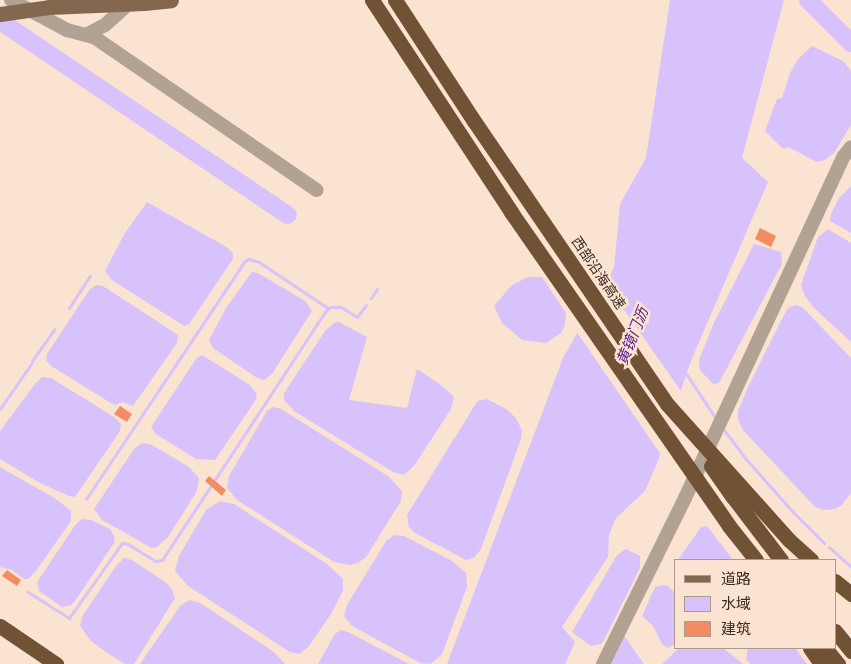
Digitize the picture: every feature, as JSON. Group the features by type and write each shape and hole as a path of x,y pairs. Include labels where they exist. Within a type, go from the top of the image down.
{"highway":[{"path":"372,0 510,212 751,559"},
{"name":"西部沿海高速","path":"395,0 474,121 667,404 780,559"},
{"path":"667,404 789,540 810,559"},
{"path":"729,526 755,559"},
{"path":"836,582 851,594"},
{"path":"0,626 56,664"},
{"path":"836,631 851,651"},
{"path":"811,649 821,664"},
{"path":"826,649 838,664"}],"main road":[{"path":"0,14 49,7 80,0"},
{"path":"49,7 128,4 171,0"}],"street":[{"path":"11,0 43,19 94,38 316,190"},
{"path":"86,35 105,25 128,4"},
{"path":"603,664 685,498 844,156 851,147"}],"water":[{"name":"黄镜门沥","path":"670,0 784,0 742,158 768,182 690,363 658,461 645,491 616,518 609,535 608,557 562,627 575,642 565,664 447,664 563,358 614,268 620,204 646,158"},
{"path":"812,46 843,61 851,71 851,125 834,153 825,160 817,162 788,147 783,149 765,131 777,99 782,98 790,73 798,59"},
{"path":"851,186 851,233 830,221 831,214 839,198"},
{"path":"147,202 228,248 233,254 233,259 189,324 184,326 112,280 105,271 125,233"},
{"path":"828,229 851,243 851,342 812,306 804,294 801,285 818,237"},
{"path":"754,244 781,252 782,264 719,383 713,384 700,370 699,360 713,325"},
{"path":"252,272 258,273 305,301 312,311 272,374 264,380 257,378 213,348 209,340 226,308"},
{"path":"528,277 542,277 566,313 565,325 561,333 546,343 522,340 502,323 494,306 512,285"},
{"path":"96,285 103,286 178,335 177,343 133,406 122,402 116,405 111,403 51,366 46,360 47,354 90,289"},
{"path":"795,305 802,307 851,358 851,493 842,505 835,509 824,510 815,507 743,430 738,419 738,411 748,387 783,317 788,308"},
{"path":"339,322 367,337 349,400 407,408 417,369 441,385 454,397 451,409 414,466 404,475 393,472 294,411 284,400 284,394 288,387 325,331 334,323"},
{"path":"202,355 250,385 257,394 255,401 215,460 196,459 156,434 151,427 196,359"},
{"path":"42,377 51,378 114,417 121,424 120,431 75,497 40,483 0,459 0,431"},
{"path":"487,399 506,409 515,417 522,430 521,439 481,549 474,558 466,560 415,533 409,527 407,515 475,405 478,401"},
{"path":"273,407 281,409 388,476 402,491 401,501 366,557 358,563 350,565 334,562 237,500 227,488 229,476 267,411"},
{"path":"142,443 152,445 189,467 199,478 197,491 168,537 157,547 152,548 102,520 94,509 134,449"},
{"path":"0,467 56,499 71,511 71,521 36,571 28,579 24,579 12,570 0,567"},
{"path":"220,501 234,504 327,564 343,579 343,591 331,614 309,646 300,654 290,652 188,586 175,571 179,556 206,510"},
{"path":"82,519 91,520 110,529 115,538 114,543 75,601 71,605 62,607 39,591 37,582 76,524"},
{"path":"707,526 732,559 679,559 701,527"},
{"path":"394,535 404,536 452,561 466,573 467,587 442,654 431,664 420,663 352,626 344,616 347,605 386,541"},
{"path":"626,549 640,556 640,568 604,640 601,644 591,646 572,632 617,555"},
{"path":"124,558 132,560 165,582 171,588 175,598 134,664 125,664 106,652 90,640 80,626 83,615 116,566"},
{"path":"668,586 674,592 674,644 667,648 662,644 653,626 642,616 655,587"},
{"path":"190,600 200,603 274,652 285,664 140,664 180,606"},
{"path":"341,630 409,664 318,664 335,634"},
{"path":"623,637 625,637 644,664 608,664"},
{"path":"678,649 724,649 743,664 662,664"},
{"path":"748,649 796,649 807,664 750,664 746,659"}],"pier":[{"path":"604,281 683,394 662,456 576,331"}],"building":[{"path":"760,228 776,236 771,247 755,239"},
{"path":"120,406 132,414 127,422 114,414"},
{"path":"209,476 226,490 222,496 205,481"},
{"path":"7,570 21,580 17,586 2,576"}],"waterway":[{"path":"808,0 851,43"},
{"path":"0,21 288,215"},
{"path":"86,499 244,262 248,259 259,262 329,309"},
{"path":"69,308 90,276"},
{"path":"371,298 377,289"},
{"path":"28,592 69,618 122,543 128,544 155,561 162,560 325,312 330,307 341,307 357,317 366,305"},
{"path":"32,361 54,329"},
{"path":"0,409 31,364"},
{"path":"685,372 714,416"},
{"path":"724,430 745,458 793,512 824,543"},
{"path":"829,547 851,567"}]}
